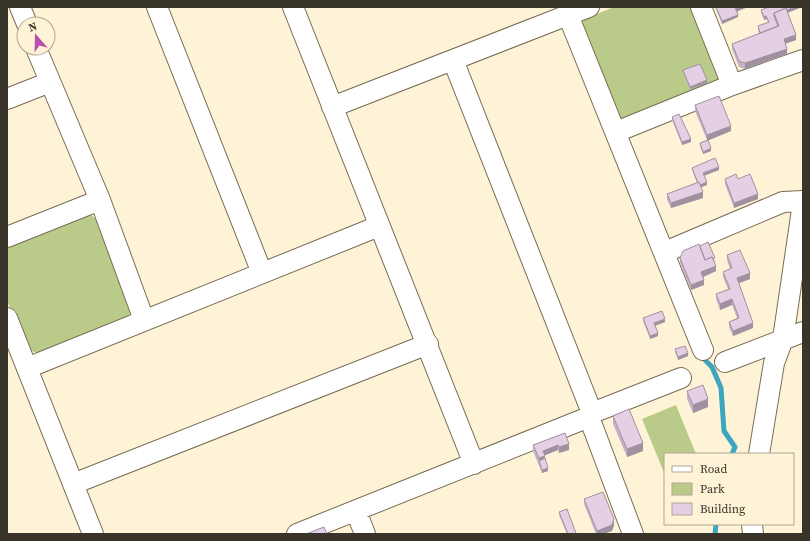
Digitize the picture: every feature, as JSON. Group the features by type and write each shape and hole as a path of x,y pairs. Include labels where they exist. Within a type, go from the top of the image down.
{"street":[{"path":"157,7 262,272"},
{"path":"293,7 379,226 428,344 474,464"},
{"path":"332,106 589,7"},
{"path":"702,7 732,85"},
{"path":"568,15 665,252 703,350"},
{"path":"39,56 100,200 144,320"},
{"path":"453,60 591,415 633,534"},
{"path":"616,132 732,85 803,60"},
{"path":"7,99 50,82"},
{"path":"7,237 100,200"},
{"path":"665,252 783,202 803,202 783,339 774,363 759,453"},
{"path":"28,368 262,272 379,226"},
{"path":"7,318 94,534"},
{"path":"725,362 803,332"},
{"path":"73,484 428,344"},
{"path":"297,534 356,512 681,378"},
{"path":"356,512 365,534"}],"green space":[{"path":"614,7 691,7 718,77 718,83 622,122 581,23 584,19"},
{"path":"83,214 91,215 97,220 131,312 126,318 42,353 34,352 26,348 7,300 7,245"},
{"path":"676,405 696,453 664,453 664,473 642,419"}],"building":[{"path":"716,7 735,7 738,15 722,21"},
{"path":"769,7 795,7 787,10 786,8 774,13 778,26 760,33 758,26 769,22 766,16 764,17 761,10"},
{"path":"786,8 796,35 784,39 787,49 745,63 739,61 732,44 779,26 774,13"},
{"path":"700,64 707,80 690,87 683,70"},
{"path":"719,96 731,126 707,135 695,105"},
{"path":"679,114 691,139 682,142 672,117"},
{"path":"708,140 711,148 703,152 700,143"},
{"path":"715,158 719,167 703,173 707,182 700,185 692,168"},
{"path":"736,174 738,179 750,174 758,194 734,203 725,179"},
{"path":"699,182 703,192 671,203 667,194"},
{"path":"708,242 715,258 713,259 712,257 705,260 700,246"},
{"path":"699,244 705,260 712,257 716,266 701,272 704,280 691,285 680,258 683,251"},
{"path":"740,250 750,273 737,278 753,323 733,331 729,322 739,318 732,299 720,304 716,294 730,289 723,272 732,268 727,255"},
{"path":"662,311 665,319 654,323 658,333 650,336 643,318"},
{"path":"685,346 688,353 678,357 675,349"},
{"path":"703,385 708,399 693,405 687,391"},
{"path":"629,409 643,443 627,449 613,416"},
{"path":"565,433 569,444 559,447 558,445 543,451 545,456 539,458 533,445"},
{"path":"545,458 548,468 542,470 539,461"},
{"path":"603,492 614,519 612,525 597,531 584,499"},
{"path":"567,509 576,533 575,534 568,534 559,512"},
{"path":"324,527 327,534 306,534"}],"waterway":[{"path":"705,360 712,367 721,388 724,431 735,447 732,453"},
{"path":"715,534 716,525"}]}
